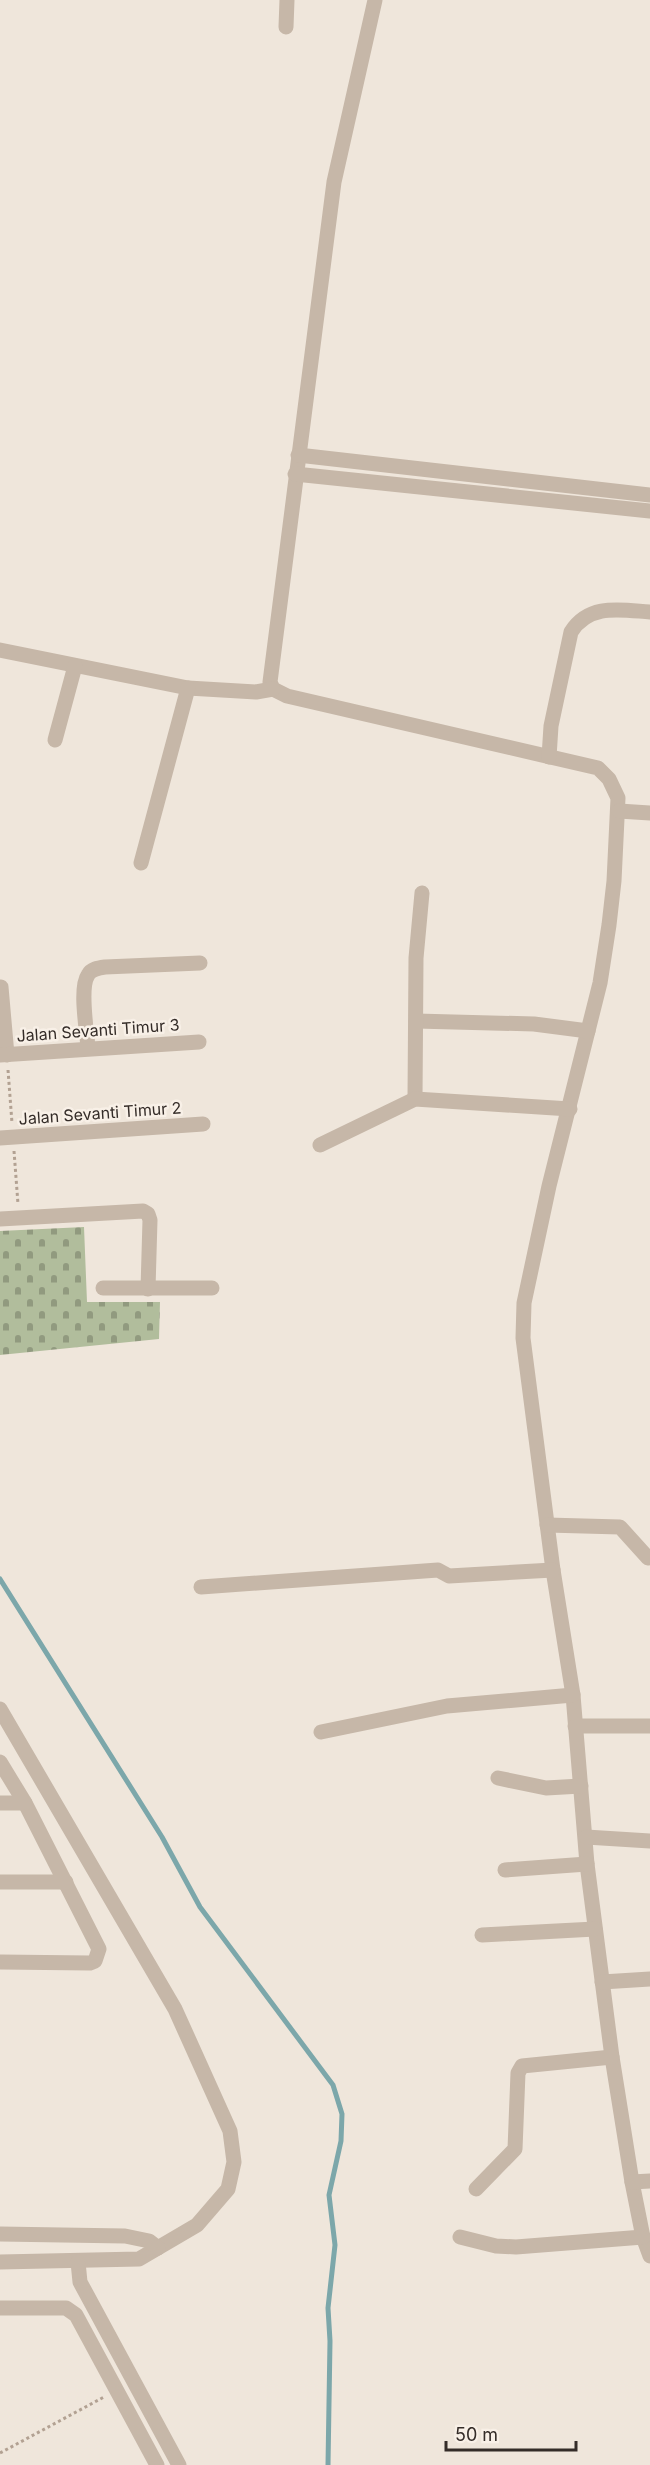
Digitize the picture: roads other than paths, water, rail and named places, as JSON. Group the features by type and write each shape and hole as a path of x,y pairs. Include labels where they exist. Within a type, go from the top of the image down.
{"street":[{"path":"286,0 286,27"},
{"path":"273,689 269,676 334,182 375,0"},
{"path":"298,455 650,495"},
{"path":"295,474 650,511"},
{"path":"549,757 551,726 572,632 577,623 593,612 606,610 650,612"},
{"path":"0,650 188,688 256,692 273,689 287,696 598,768 615,788 619,810 609,925 600,982 549,1186 524,1303 525,1364 553,1570 573,1695 587,1864 612,2057 632,2182 643,2237 650,2256"},
{"path":"55,740 75,666"},
{"path":"141,863 188,688"},
{"path":"619,810 650,813"},
{"path":"415,1099 416,958 422,893"},
{"path":"88,1048 84,986 88,973 105,967 200,963"},
{"path":"1,987 3,1055"},
{"path":"416,1021 534,1024 588,1031"},
{"name":"Jalan Sevanti Timur 3","path":"3,1055 199,1042"},
{"path":"320,1145 415,1099 570,1109"},
{"name":"Jalan Sevanti Timur 2","path":"0,1138 203,1124"},
{"path":"0,1219 143,1211 148,1214 150,1220 148,1289"},
{"path":"103,1288 212,1288"},
{"path":"547,1526 620,1527 648,1558"},
{"path":"201,1587 438,1570 449,1576 553,1570"},
{"path":"321,1732 447,1706 573,1695"},
{"path":"0,1709 175,2009 230,2131 234,2162 228,2189 197,2225 139,2259 0,2262"},
{"path":"575,1726 650,1726"},
{"path":"0,1762 25,1803 97,1943 98,1955 90,1963 0,1962"},
{"path":"498,1778 546,1788 581,1786"},
{"path":"0,1803 25,1803"},
{"path":"586,1837 650,1840"},
{"path":"505,1870 587,1864"},
{"path":"0,1882 66,1882"},
{"path":"482,1935 595,1929"},
{"path":"602,1982 650,1979"},
{"path":"476,2188 515,2149 518,2073 522,2067 612,2057"},
{"path":"632,2182 650,2181"},
{"path":"0,2234 125,2236 149,2241 158,2248"},
{"path":"460,2237 496,2246 516,2247 643,2237"},
{"path":"78,2262 80,2282 179,2465"},
{"path":"0,2308 66,2308 76,2315 151,2463 171,2450"}],"waterway":[{"path":"0,1579 162,1837 200,1907 333,2085 342,2114 341,2141 329,2195 335,2245 328,2308 330,2341 328,2465"}]}
